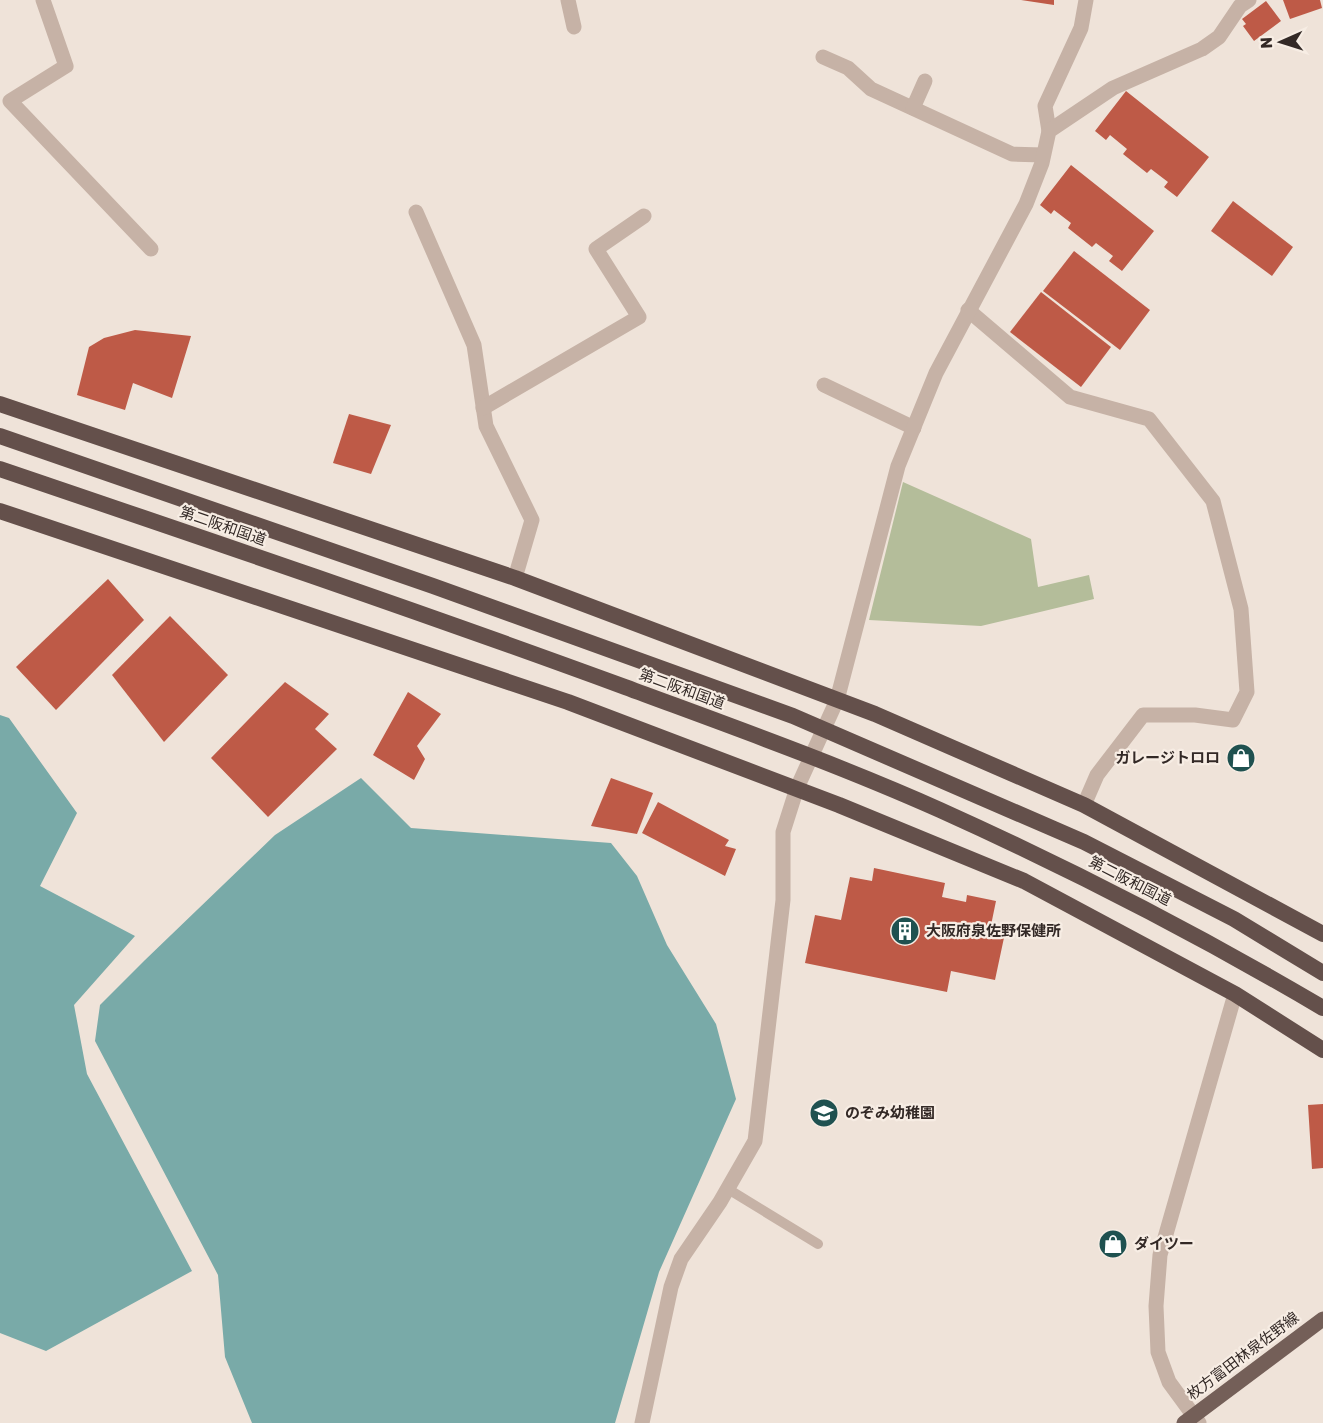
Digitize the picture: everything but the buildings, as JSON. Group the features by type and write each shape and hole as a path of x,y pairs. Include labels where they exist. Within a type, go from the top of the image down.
{"highway":[{"path":"0,404 515,578 943,741 1084,805 1323,934"},
{"name":"第二阪和国道","path":"0,436 433,586 793,716 1084,842 1234,919 1323,973"},
{"name":"第二阪和国道","path":"0,469 450,623 784,746 937,808 1062,867 1215,944 1323,1008"},
{"path":"0,511 568,702 797,788 1024,881 1235,994 1323,1050"}],"main road":[{"name":"枚方富田林泉佐野線","path":"1193,1420 1323,1319"}],"street":[{"path":"43,0 66,66 10,102 151,249"},
{"path":"568,0 574,27"},
{"path":"642,1423 671,1287 681,1259 724,1196 755,1142 783,900 783,832 797,788 837,700 898,466 936,373 1026,204 1049,131 1045,106 1081,28 1086,0"},
{"path":"1049,131 1113,88 1202,49 1219,37 1240,6 1249,0"},
{"path":"823,57 848,68 871,89 1012,154 1043,155"},
{"path":"913,108 925,81"},
{"path":"416,212 474,345 486,426 532,520 515,578"},
{"path":"483,408 639,317 596,249 644,216"},
{"path":"968,310 1070,397 1149,419 1213,501 1241,609 1247,692 1233,720 1195,715 1143,715 1097,775 1084,805"},
{"path":"824,385 914,428"},
{"path":"1193,1420 1169,1382 1158,1352 1156,1306 1160,1255 1235,994"}],"lane":[{"path":"724,1196 818,1244"}],"green space":[{"path":"903,482 1031,539 1038,587 1089,575 1094,599 981,626 869,620"}],"water":[{"path":"0,715 9,718 77,813 40,886 135,936 74,1005 87,1074 192,1271 46,1351 0,1333"},
{"path":"361,778 411,828 611,843 637,876 667,945 716,1024 736,1099 659,1272 615,1423 252,1423 225,1357 218,1275 95,1041 100,1005 145,960 275,835"}],"place":[{"name":"ガレージトロロ","path":"1241,758"},
{"name":"大阪府泉佐野保健所","path":"905,931"},
{"name":"のぞみ幼稚園","path":"824,1113"},
{"name":"ダイツー","path":"1113,1244"}]}
